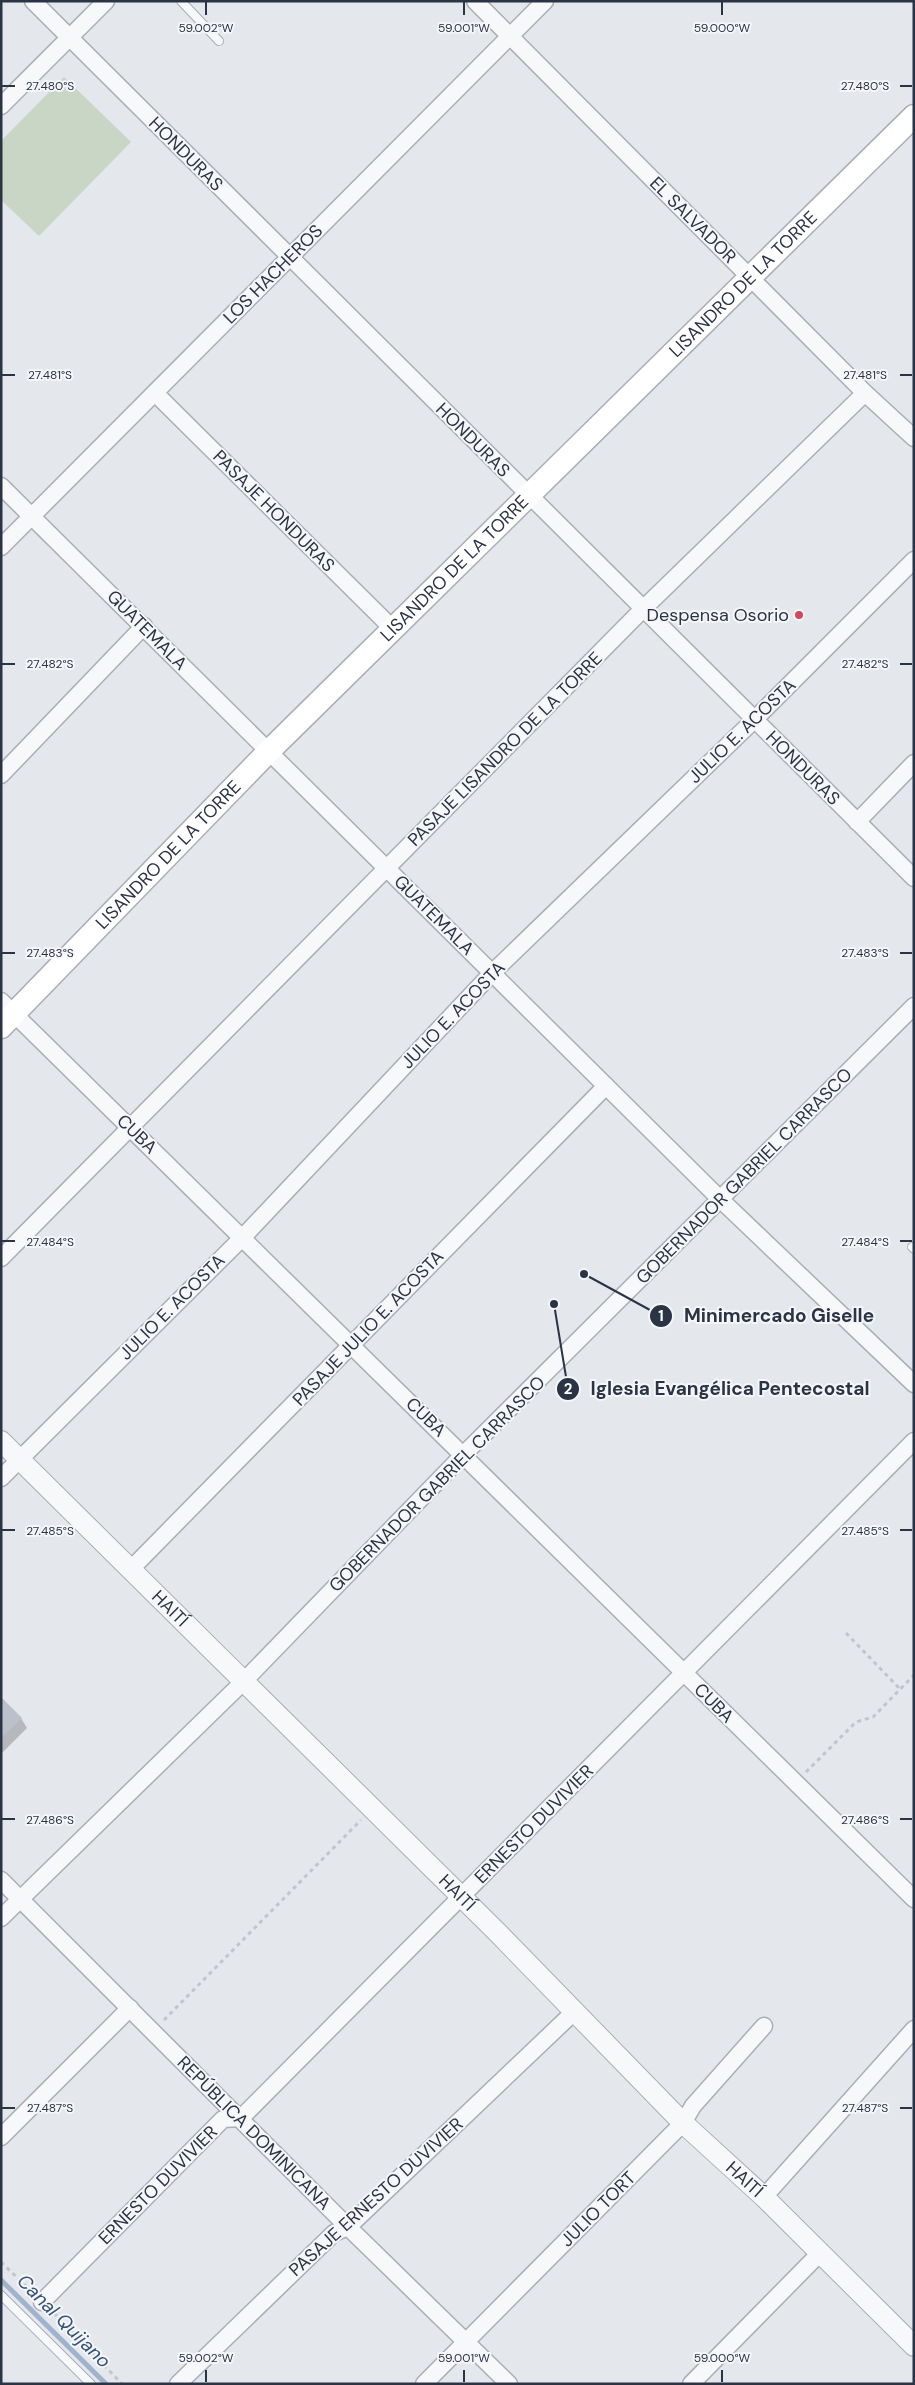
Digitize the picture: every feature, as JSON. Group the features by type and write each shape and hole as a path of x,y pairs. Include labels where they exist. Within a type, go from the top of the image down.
{"main road":[{"name":"LISANDRO DE LA TORRE","path":"5,1014 749,276 914,116"}],"street":[{"name":"HONDURAS","path":"33,1 914,878"},
{"path":"1,106 106,1"},
{"name":"EL SALVADOR","path":"475,1 865,393 914,438"},
{"name":"LOS HACHEROS","path":"1,547 545,1"},
{"name":"PASAJE HONDURAS","path":"155,393 393,628"},
{"name":"PASAJE LISANDRO DE LA TORRE","path":"1,1258 130,1126 388,869 643,609 865,393"},
{"name":"GUATEMALA","path":"1,486 721,1200 914,1384"},
{"name":"JULIO E. ACOSTA","path":"1,1478 242,1237 492,973 754,720 914,560"},
{"path":"1,775 144,626"},
{"path":"857,822 914,763"},
{"name":"GOBERNADOR GABRIEL CARRASCO","path":"1,1918 243,1682 464,1454 914,1006"},
{"name":"CUBA","path":"5,1014 130,1126 795,1783 914,1898"},
{"name":"PASAJE JULIO E. ACOSTA","path":"130,1570 606,1086"},
{"name":"ERNESTO DUVIVIER","path":"42,2302 223,2119 241,2118 914,1440"},
{"name":"HAITÍ","path":"1,1441 462,1897 683,2123 821,2252 914,2346"},
{"name":"REPÚBLICA DOMINICANA","path":"1,1880 348,2227 509,2384"},
{"path":"1,2138 130,2008"},
{"name":"PASAJE ERNESTO DUVIVIER","path":"178,2384 334,2232 348,2227 575,2011"},
{"name":"JULIO TORT","path":"424,2384 683,2123 693,2106 764,2026"},
{"path":"764,2197 914,2029"},
{"path":"691,2384 821,2252"}],"lane":[{"path":"181,1 219,41"},
{"path":"1,2295 91,2384"}],"path":[{"path":"846,1633 900,1689"},
{"path":"795,1783 856,1722 873,1717 914,1675"},
{"path":"153,2032 372,1808"},
{"path":"1,2262 122,2384"}],"green space":[{"path":"64,77 131,142 39,236 1,200 1,141"}],"building":[{"path":"1,1697 22,1718 1,1738"}],"waterway":[{"name":"Canal Quijano","path":"1,2280 106,2384"}],"place":[{"name":"Despensa Osorio","path":"799,615"},
{"name":"Minimercado Giselle","path":"584,1274"},
{"name":"Iglesia Evangélica Pentecostal","path":"554,1304"}]}
